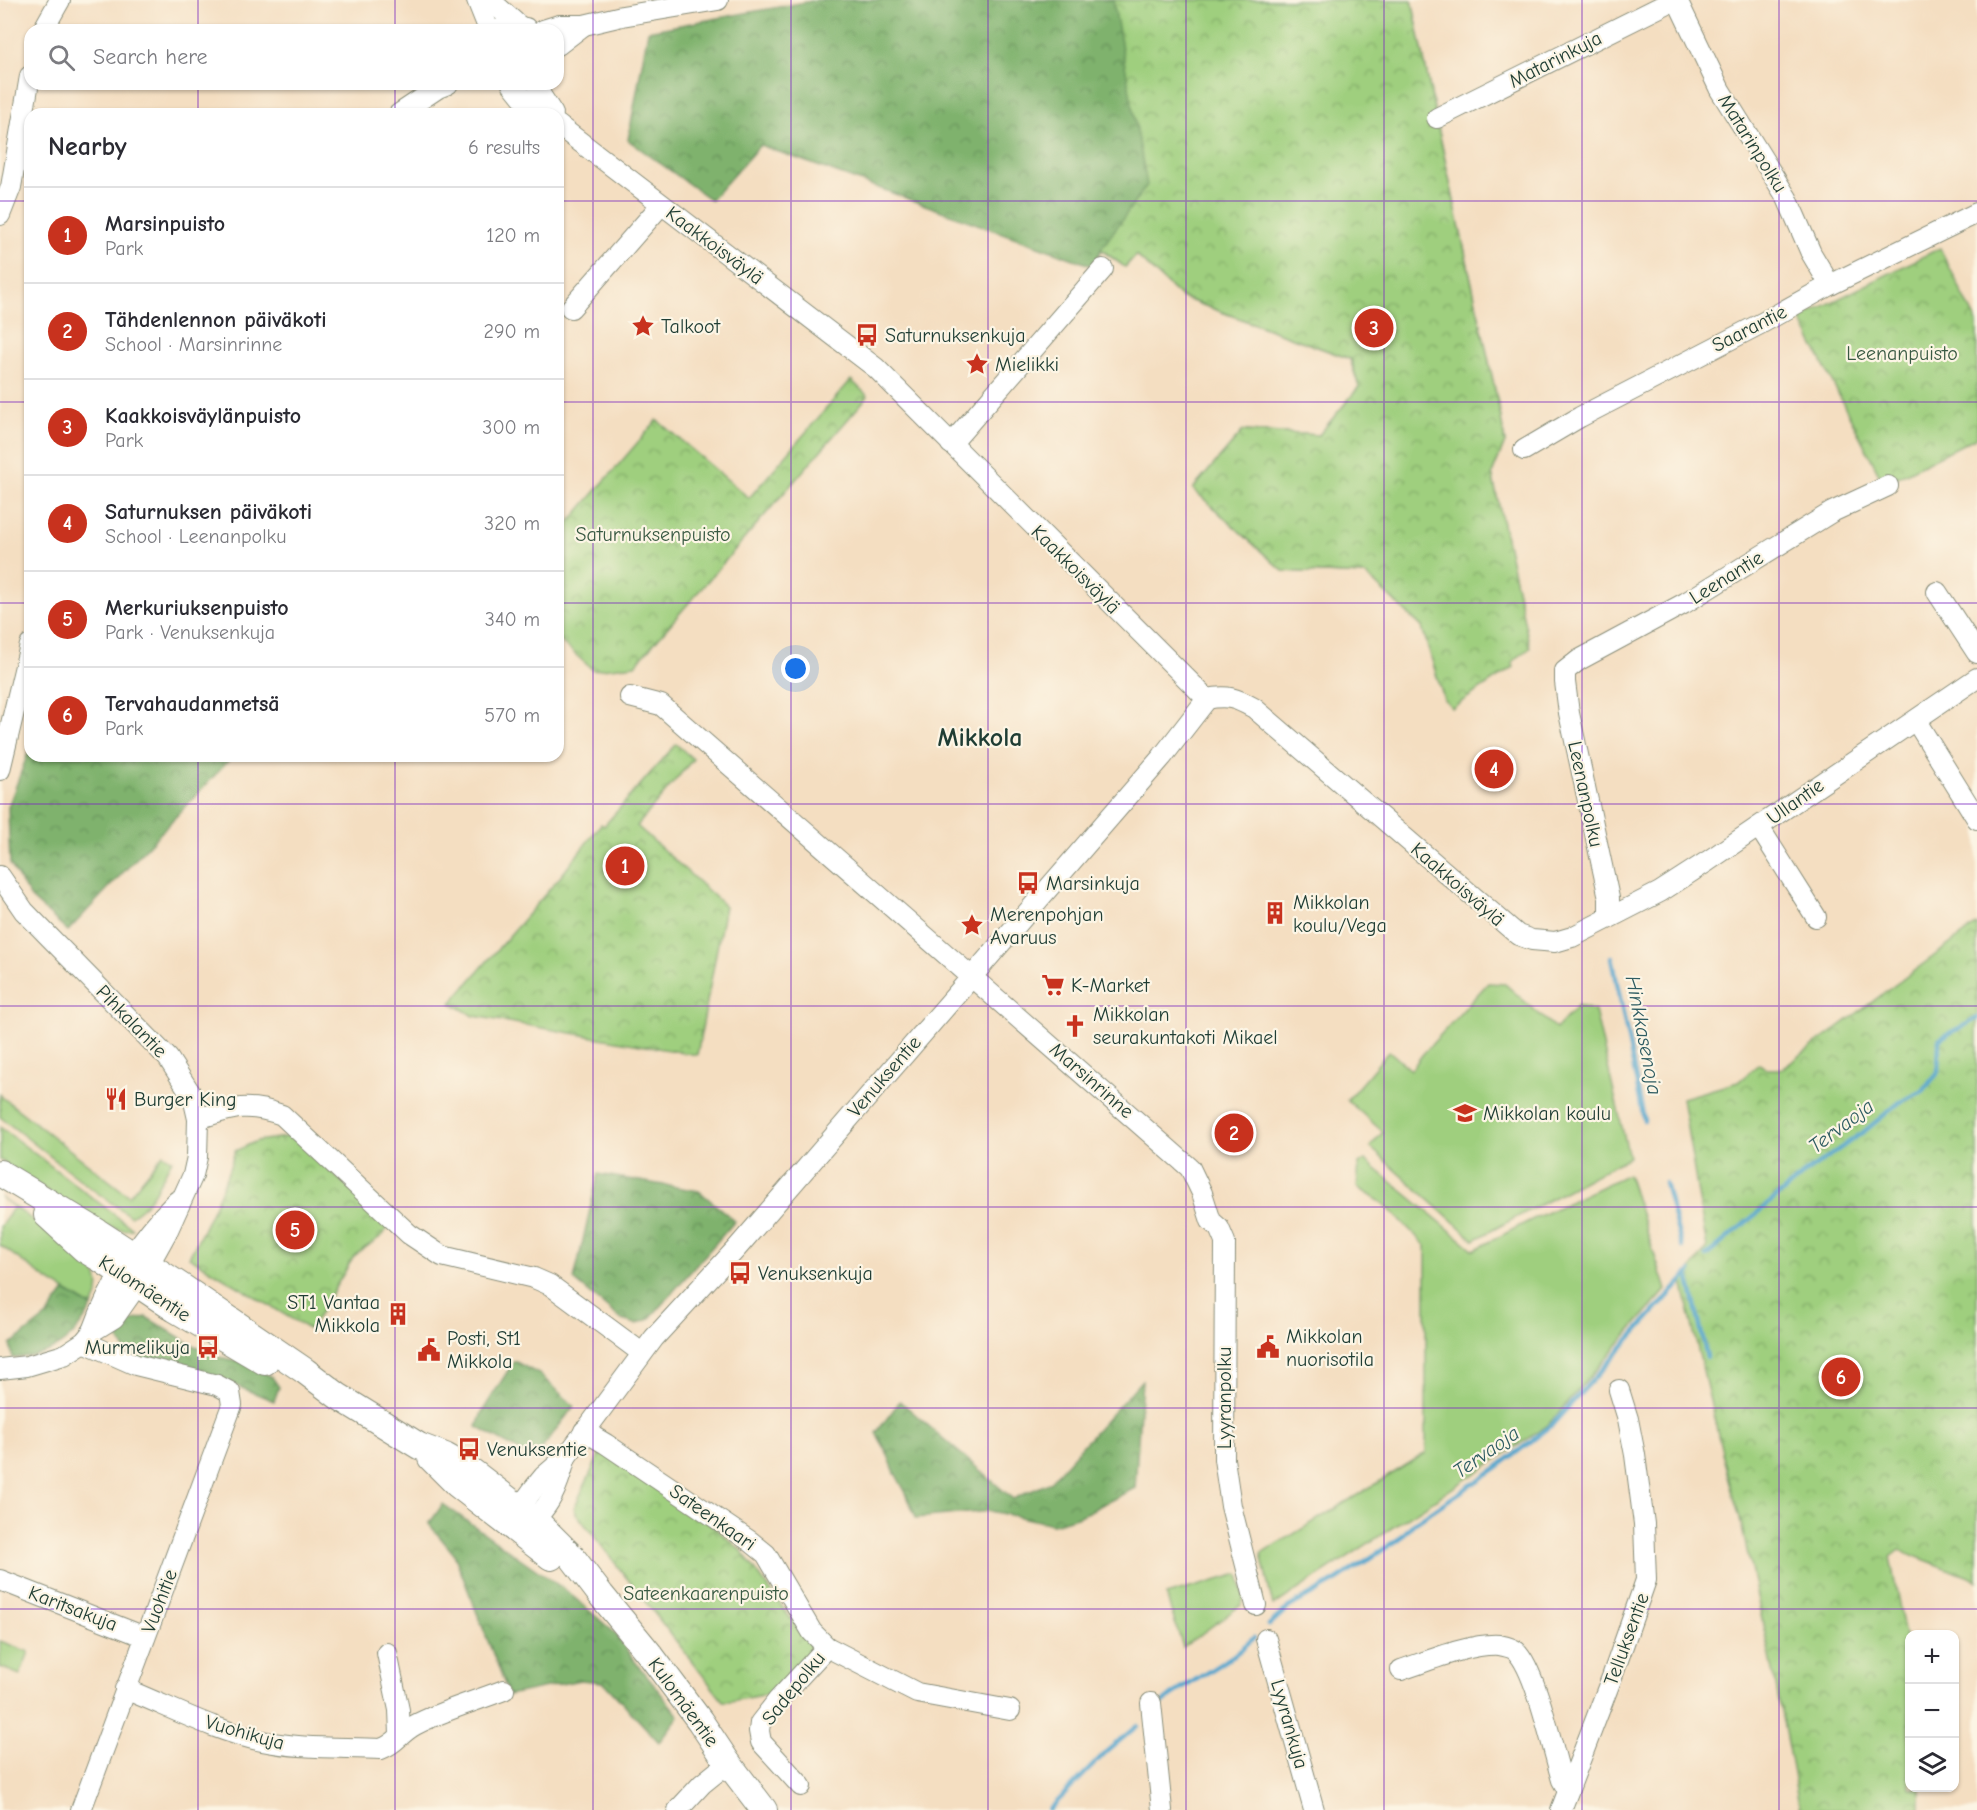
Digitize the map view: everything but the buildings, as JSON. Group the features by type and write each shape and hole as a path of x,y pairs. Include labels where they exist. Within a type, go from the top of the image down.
{"main road":[{"name":"Kulomäentie","path":"135,1270 305,1371 338,1396 419,1446 445,1456 470,1470 523,1519 572,1557 700,1720 728,1763 764,1810"}],"street":[{"path":"46,24 60,0"},
{"path":"477,0 487,24"},
{"path":"490,0 518,24"},
{"path":"564,25 584,25 622,16 718,0"},
{"name":"Matarinkuja","path":"1437,118 1675,0"},
{"name":"Matarinpolku","path":"1675,0 1720,90 1787,198 1811,253 1830,285"},
{"path":"564,40 584,25"},
{"path":"25,108 28,90"},
{"path":"408,108 435,90"},
{"path":"517,90 534,108"},
{"name":"Kaakkoisväylä","path":"539,90 548,108"},
{"path":"0,215 11,187 24,111"},
{"name":"Kaakkoisväylä","path":"564,128 661,205 876,368 1208,699 1222,696 1236,698 1254,708 1518,935 1532,940 1555,942 1581,933 1609,916"},
{"path":"571,308 661,205"},
{"name":"Saarantie","path":"1524,450 1580,417 1762,323 1830,285 1977,213"},
{"path":"951,444 1103,269"},
{"name":"Leenantie","path":"1565,671 1579,660 1685,603 1780,542 1832,512 1888,486"},
{"path":"1937,592 1977,653"},
{"path":"0,770 5,724 24,664"},
{"name":"Leenanpolku","path":"1565,671 1569,713 1609,897 1609,916"},
{"name":"Ullantie","path":"1609,916 1660,891 1759,827 1977,678"},
{"path":"630,697 661,705 971,975"},
{"name":"Venuksentie","path":"523,1519 557,1487 566,1457 642,1353 737,1248 1162,757 1208,699"},
{"path":"1916,721 1977,819"},
{"path":"1759,827 1816,917"},
{"name":"Pihkalantie","path":"0,876 24,911 168,1058 194,1097 198,1119 197,1157 193,1175 185,1192 153,1225 135,1270"},
{"name":"Marsinrinne","path":"971,975 1185,1161 1202,1193"},
{"path":"198,1119 249,1106 282,1115 409,1234 428,1248 442,1256 534,1278 550,1286 642,1353"},
{"name":"Lyyranpolku","path":"1202,1193 1211,1221 1219,1228 1225,1242 1224,1460 1231,1506 1256,1605"},
{"path":"0,1369 27,1366 74,1350 114,1318 135,1270"},
{"name":"Vuohitie","path":"81,1810 232,1405 230,1392 217,1385 136,1365 89,1337"},
{"name":"Telluksentie","path":"1561,1810 1646,1580 1644,1524 1635,1455 1628,1419 1619,1390"},
{"name":"Sateenkaari","path":"584,1431 766,1554 812,1632 827,1647 917,1693 1010,1710"},
{"name":"Karitsakuja","path":"0,1580 145,1636"},
{"name":"Lyyrankuja","path":"1266,1639 1314,1810"},
{"path":"1401,1670 1457,1652 1487,1646 1501,1645 1515,1650 1530,1671 1562,1780 1568,1791"},
{"name":"Sadepolku","path":"801,1786 761,1742 760,1723 827,1647"},
{"path":"387,1653 399,1710 400,1734"},
{"name":"Vuohikuja","path":"125,1689 225,1730 262,1741 292,1745 381,1749 393,1746 400,1734 415,1725 504,1690"},
{"path":"1151,1703 1162,1810"},
{"path":"678,1810 702,1784 728,1763"}],"green space":[{"path":"817,0 1412,0 1500,413 1505,442 1492,474 1522,614 1444,699 1422,627 1366,575 1283,571 1193,489 1243,431 1319,435 1359,387 1350,359 1181,297 1136,255 1125,267 1101,250 1093,266 760,145 711,200 628,140 648,31"},
{"path":"1113,0 1412,0 1500,413 1505,442 1492,474 1530,648 1512,662 1514,667 1452,708 1444,699 1422,627 1366,575 1283,571 1193,489 1243,431 1319,435 1359,387 1351,359 1181,297 1136,255 1125,267 1101,249 1147,185"},
{"name":"Leenanpuisto","path":"1940,248 1977,323 1977,437 1884,484 1800,318"},
{"name":"Saturnuksenpuisto","path":"851,380 868,396 635,665 593,670 564,644 564,528 657,420 749,498"},
{"path":"676,744 693,759 637,826 725,906 697,1055 474,1016 451,1003 561,876 601,824 604,826"},
{"path":"25,762 227,762 68,931 31,898 10,864 8,807"},
{"path":"1977,924 1977,1582 1972,1578 1899,1550 1890,1557 1905,1635 1905,1792 1920,1792 1920,1810 1800,1810 1740,1518 1727,1473 1682,1282 1707,1248 1682,1098 1738,1082 1759,1064 1767,1069 1782,1069"},
{"path":"1488,983 1505,984 1556,1029 1578,1005 1595,1011 1629,1157 1474,1240 1370,1147 1383,1132 1347,1100 1389,1051 1411,1070"},
{"path":"0,1094 129,1196 163,1154 172,1160 150,1199 130,1216 0,1117"},
{"path":"0,1127 133,1229 123,1230 97,1223 0,1160"},
{"path":"293,1136 389,1226 383,1235 354,1256 310,1330 189,1257 215,1205 235,1151 257,1141"},
{"path":"1365,1160 1474,1250 1628,1174 1666,1290 1547,1426 1273,1606 1261,1554 1426,1453 1426,1246 1384,1204 1357,1187 1359,1164"},
{"path":"598,1174 699,1191 735,1221 649,1319 636,1324 622,1320 574,1280"},
{"path":"14,1207 53,1235 91,1268 99,1285 92,1307 49,1281 0,1245 0,1227"},
{"path":"65,1291 92,1307 77,1330 60,1345 50,1350 13,1358 10,1345 47,1316"},
{"path":"146,1317 189,1343 218,1357 245,1362 272,1377 279,1387 274,1401 232,1384 129,1355 118,1339 129,1322"},
{"path":"514,1361 539,1374 574,1406 534,1459 477,1427 482,1412"},
{"path":"1142,1380 1135,1488 1080,1516 1053,1524 990,1511 916,1518 886,1450 876,1433 900,1401 1013,1499 1049,1483"},
{"name":"Sateenkaarenpuisto","path":"601,1451 707,1521 741,1550 814,1651 774,1693 723,1701 576,1513 574,1508"},
{"path":"443,1504 568,1592 616,1634 679,1716 659,1742 603,1682 580,1680 509,1695 454,1554 429,1524"},
{"path":"1239,1574 1244,1598 1241,1605 1183,1647 1166,1595"},
{"path":"0,1641 29,1652 20,1675 0,1667"}],"waterway":[{"name":"Hinkkasenoja","path":"1612,957 1644,1120"},
{"name":"Tervaoja","path":"1706,1256 1804,1174 1866,1130 1900,1102 1923,1091 1938,1072 1939,1040 1977,1018"},
{"name":"Hinkkasenoja","path":"1665,1183 1682,1247"},
{"name":"Tervaoja","path":"1269,1625 1289,1607 1337,1580 1399,1539 1414,1523 1495,1469 1551,1426 1691,1271"},
{"path":"1688,1274 1707,1357"},
{"name":"Tervaoja","path":"1161,1704 1233,1656 1254,1638"},
{"name":"Tervaoja","path":"1049,1810 1106,1752 1137,1726"}],"place":[{"name":"Talkoot","path":"643,326"},
{"name":"Kaakkoisväylänpuisto","path":"1374,328"},
{"name":"Saturnuksenkuja","path":"867,335"},
{"name":"Mielikki","path":"977,364"},
{"name":"Saturnuksen päiväkoti","path":"1494,769"},
{"name":"Marsinpuisto","path":"625,866"},
{"name":"Marsinkuja","path":"1028,883"},
{"name":"Mikkolan koulu/Vega","path":"1275,913"},
{"name":"Merenpohjan Avaruus","path":"972,925"},
{"name":"K-Market","path":"1053,985"},
{"name":"Mikkolan seurakuntakoti Mikael","path":"1075,1026"},
{"name":"Burger King","path":"116,1099"},
{"name":"Mikkolan koulu","path":"1465,1113"},
{"name":"Tähdenlennon päiväkoti","path":"1234,1133"},
{"name":"Merkuriuksenpuisto","path":"295,1230"},
{"name":"Venuksenkuja","path":"740,1273"},
{"name":"ST1 Vantaa Mikkola","path":"398,1314"},
{"name":"Murmelikuja","path":"208,1347"},
{"name":"Mikkolan nuorisotila","path":"1268,1347"},
{"name":"Posti, St1 Mikkola","path":"429,1350"},
{"name":"Tervahaudanmetsä","path":"1841,1377"},
{"name":"Venuksentie","path":"469,1449"}],"district":[{"name":"Mikkola","path":"980,737"}]}
